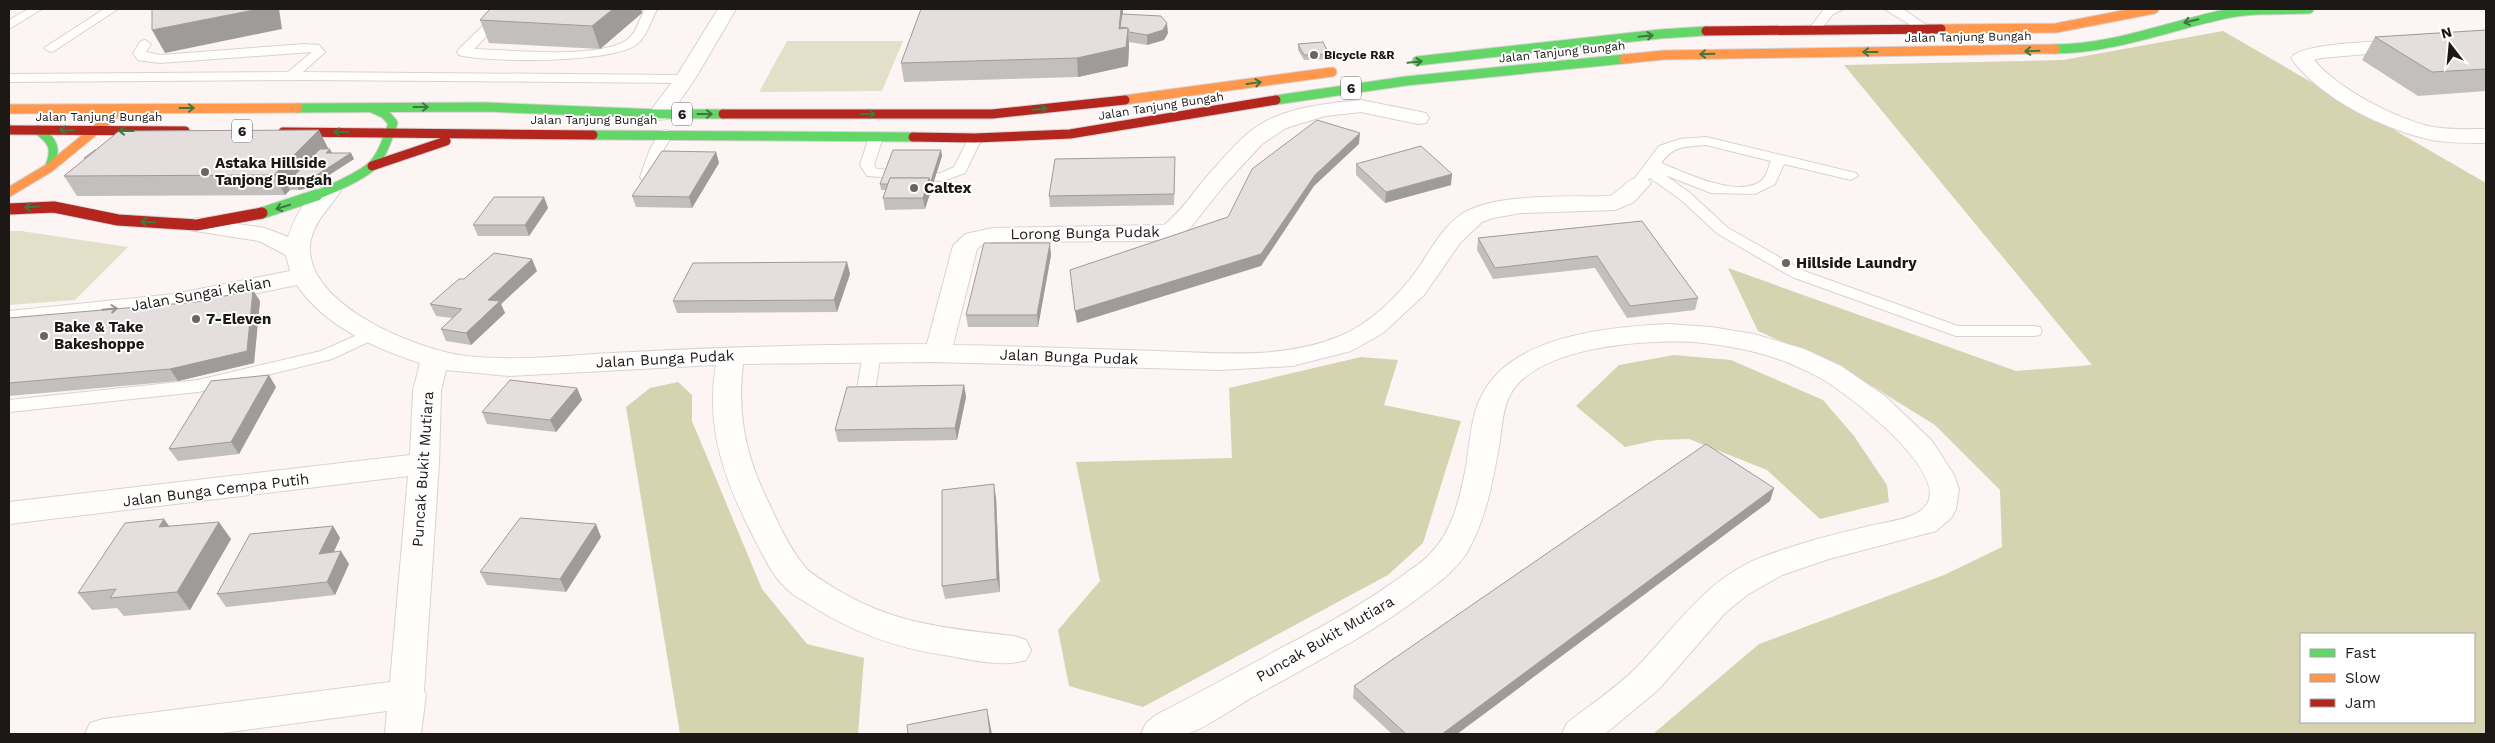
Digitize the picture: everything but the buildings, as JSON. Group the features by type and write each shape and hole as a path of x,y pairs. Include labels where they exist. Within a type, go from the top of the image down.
{"main road":[{"name":"Jalan Tanjung Bungah","path":"1407,63 1660,34 1815,29 2056,28 2154,9"},
{"name":"Jalan Tanjung Bungah","path":"272,132 975,138 1070,134 1208,113 1314,93 1411,81 1664,56 2080,49 2243,11 2309,9"},
{"name":"Jalan Tanjung Bungah","path":"9,109 485,107 659,114 992,114 1104,104 1342,71"},
{"path":"372,108 390,118 393,123 383,150 372,166"},
{"path":"9,192 49,168 121,109"},
{"name":"Jalan Tanjung Bungah","path":"9,130 193,131"},
{"path":"38,130 52,137 56,145 57,153 45,180"},
{"path":"9,209 51,202 118,220 197,225 256,215 329,191 372,166 412,151 448,140 492,133"}],"street":[{"path":"659,114 685,79 727,9"},
{"path":"2427,45 2318,52 2301,58 2315,74 2338,90 2400,122 2432,133 2486,136"},
{"name":"Lorong Bunga Pudak","path":"938,353 965,246 974,239 993,235 1152,234 1171,231 1182,222 1218,178 1254,139 1278,123 1323,110 1361,106 1418,118"},
{"name":"Jalan Bunga Pudak","path":"435,358 473,365 517,366 731,356 872,353 938,353 1208,361 1279,360 1347,344 1389,316 1420,283 1454,234 1476,216 1499,208 1615,203 1626,197 1647,172"},
{"path":"329,191 307,219 301,231 301,264 309,287 324,302 344,317 373,334 435,358"},
{"path":"197,225 265,235 301,264"},
{"name":"Jalan Sungai Kelian","path":"9,318 174,302 301,264"},
{"name":"Puncak Bukit Mutiara","path":"1160,734 1169,726 1335,636 1394,600 1443,561 1463,531 1472,504 1497,392 1511,377 1535,359 1600,337 1636,333 1677,332 1742,341 1774,349 1818,366 1862,392 1907,432 1929,460 1944,491 1941,509 1925,523 1825,548 1771,566 1735,586 1713,604 1647,679 1580,734"},
{"path":"731,356 725,409 734,463 769,536 794,576 841,610 889,631 934,641 1014,650"},
{"name":"Puncak Bukit Mutiara","path":"403,734 408,694 424,464 427,391 435,358"},
{"name":"Jalan Bunga Cempa Putih","path":"9,513 424,464"},
{"path":"103,734 408,694"}],"lane":[{"path":"9,26 36,9"},
{"path":"50,48 112,9"},
{"path":"507,9 463,52 593,54 616,50 633,42 652,9"},
{"path":"1815,29 1829,11 1838,9"},
{"path":"1890,9 1898,11 1926,29"},
{"path":"145,44 139,53 143,57 160,59 304,48 315,48 319,52 291,76"},
{"path":"9,78 291,76 685,79"},
{"path":"647,177 654,156 666,134"},
{"path":"876,137 866,165 872,173 943,176 960,170 975,138"},
{"path":"1647,172 1664,149 1680,142 1706,141 1851,176"},
{"path":"1647,172 1711,189 1754,190 1770,181 1779,159"},
{"path":"1647,172 1685,196 1723,232 1798,274 1956,331 2034,331"},
{"path":"9,406 198,386 326,355 373,334"},
{"path":"866,390 872,353"}],"shaded area":[{"path":"2223,31 2486,183 2486,734 1653,734 1759,644 1944,575 2002,547 2000,490 1935,425 1846,370 1758,331 1728,268 2016,371 2092,365 1844,65 2063,60"},
{"path":"787,41 903,41 882,91 759,92"},
{"path":"9,231 21,231 128,247 75,300 9,305"},
{"path":"1674,355 1731,360 1823,400 1854,436 1887,485 1889,502 1820,519 1767,470 1689,439 1657,440 1625,447 1576,406 1619,365"},
{"path":"1361,357 1398,360 1384,405 1461,421 1423,543 1388,575 1143,707 1069,686 1058,630 1100,581 1076,462 1232,458 1229,388"},
{"path":"678,382 692,395 692,421 762,589 807,644 864,658 858,734 680,734 626,407 650,388"}],"traffic: fast":[{"path":"2055,49 2080,49 2101,45 2223,14 2260,10 2309,9"},
{"path":"1417,61 1660,34 1706,31"},
{"path":"1276,100 1363,86 1624,59"},
{"path":"298,108 485,107 659,114 723,114"},
{"path":"262,213 329,191 372,166 383,150 393,123 385,114 372,108"},
{"path":"38,130 49,138 54,146 54,156 49,168"},
{"path":"593,135 913,137"}],"traffic: slow":[{"path":"1941,29 2056,28 2154,9"},
{"path":"1624,59 1664,55 2055,49"},
{"path":"1125,100 1332,72"},
{"path":"9,109 298,108"},
{"path":"9,192 49,168 121,109"}],"traffic: jam":[{"path":"1706,31 1941,29"},
{"path":"723,114 992,114 1125,100"},
{"path":"913,137 975,138 1070,134 1276,100"},
{"path":"9,130 185,131"},
{"path":"283,132 593,135"},
{"path":"372,166 446,141"},
{"path":"9,209 54,207 118,220 197,225 262,213"}],"place":[{"name":"Bicycle R&R","path":"1314,55"},
{"name":"Astaka Hillside Tanjong Bungah","path":"205,172"},
{"name":"Caltex","path":"914,188"},
{"name":"Hillside Laundry","path":"1786,263"},
{"name":"7-Eleven","path":"196,319"},
{"name":"Bake & Take Bakeshoppe","path":"44,336"}]}
